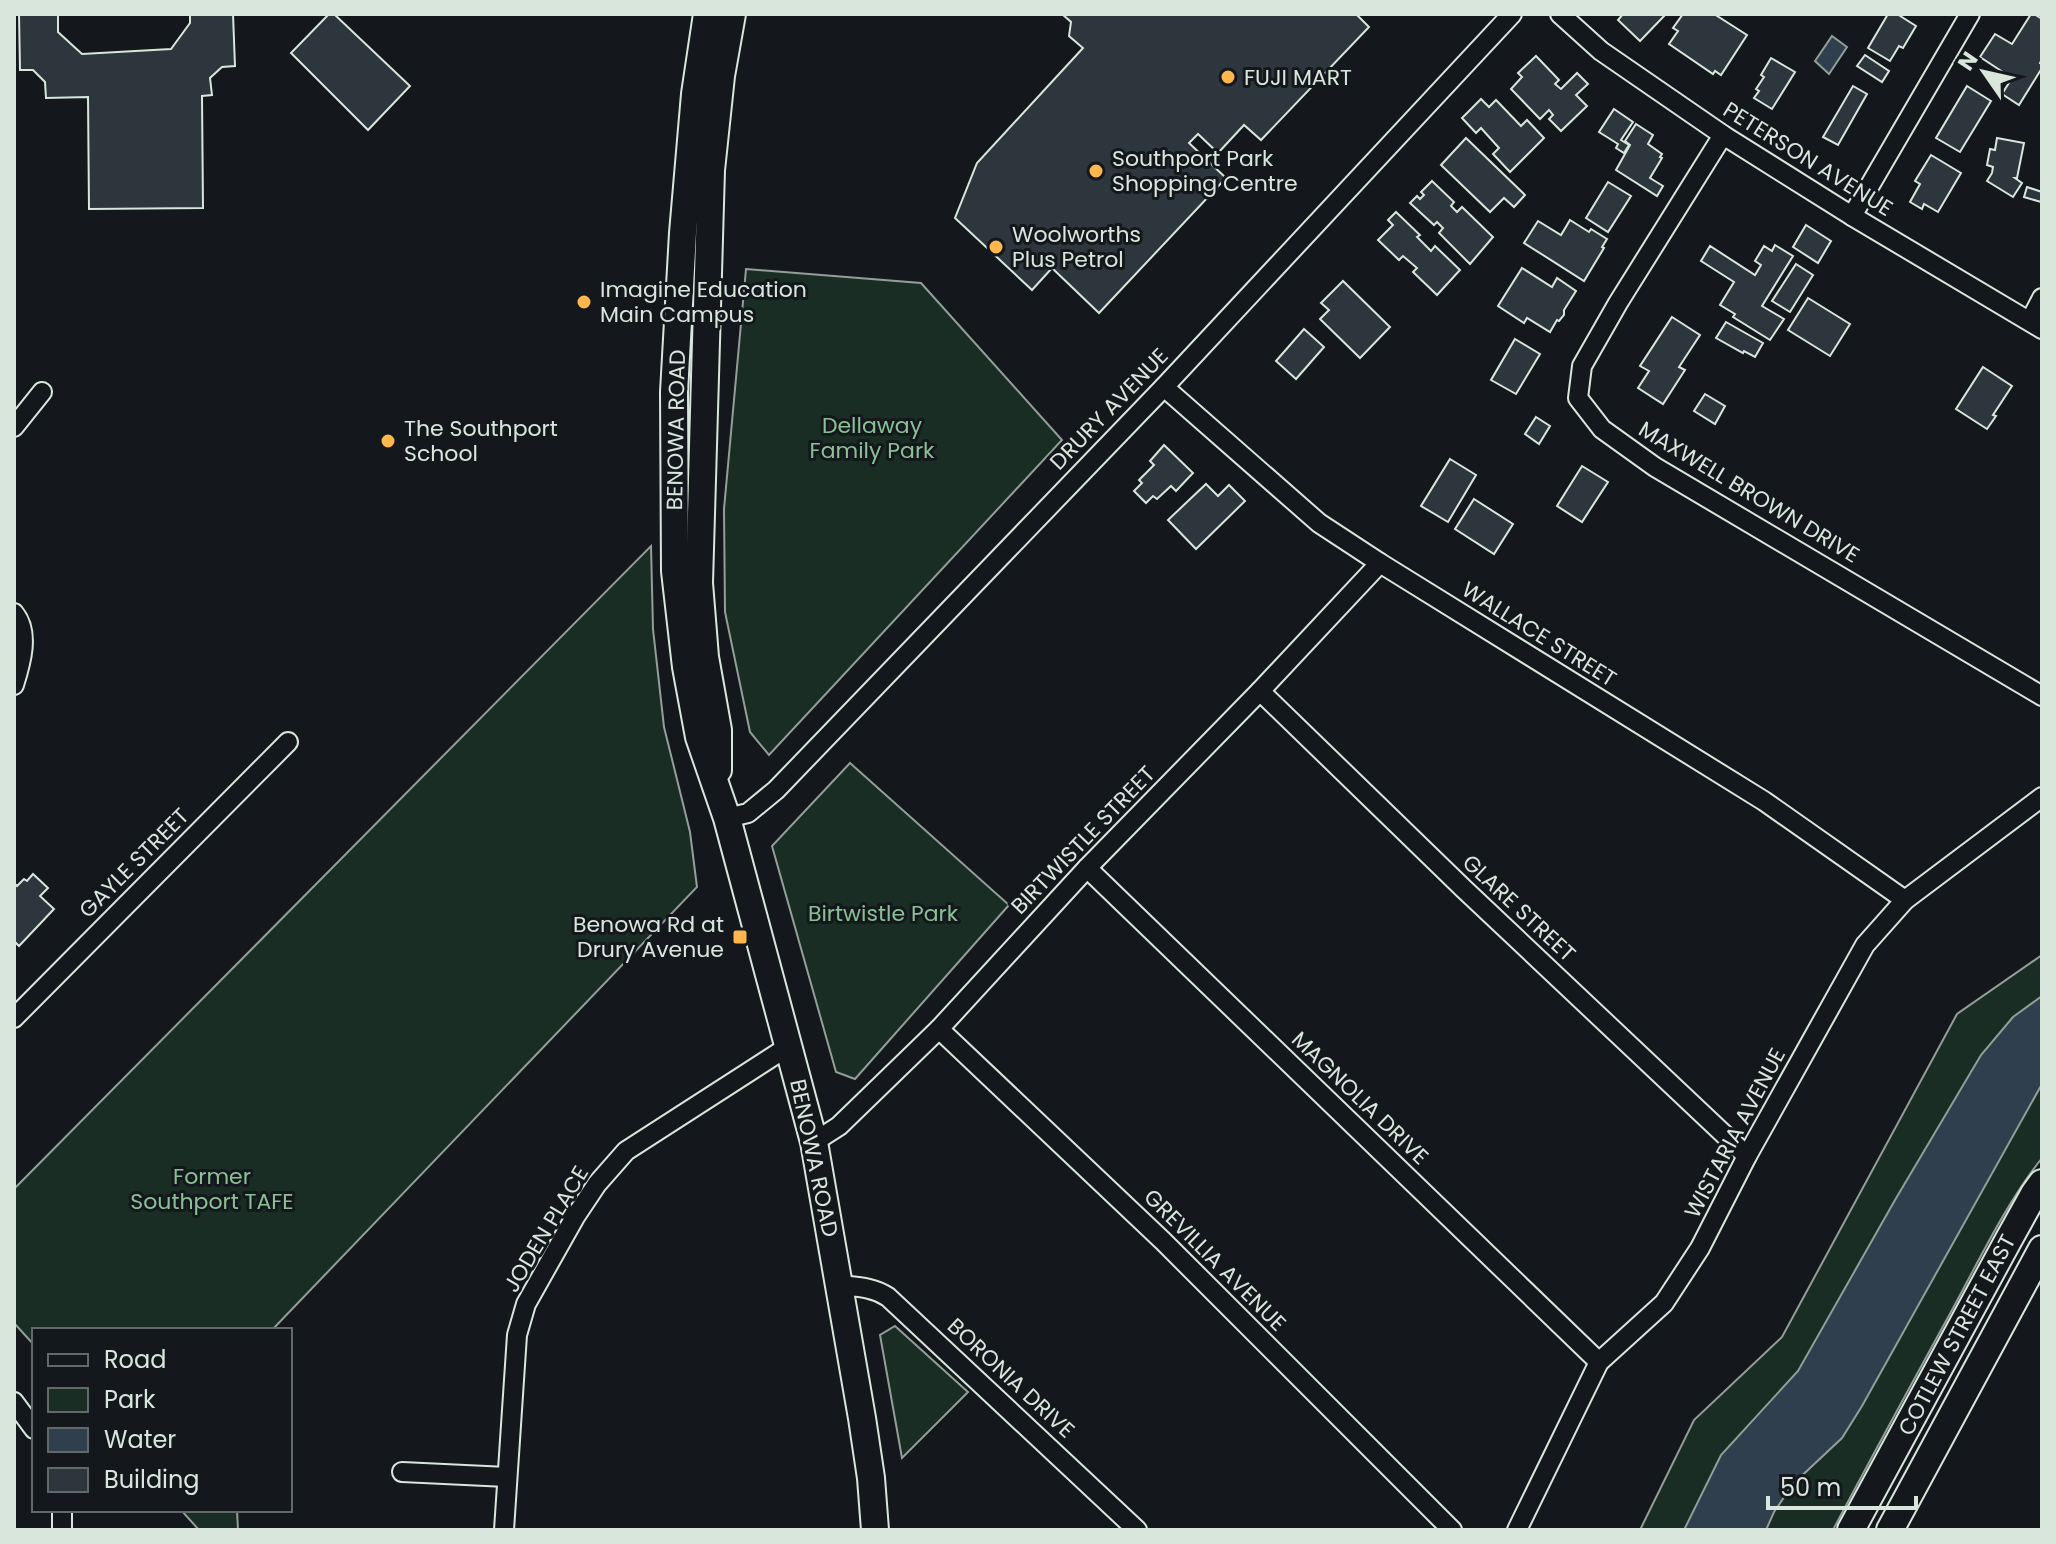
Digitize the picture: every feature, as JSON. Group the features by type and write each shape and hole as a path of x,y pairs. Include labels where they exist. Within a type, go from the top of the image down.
{"main road":[{"name":"BENOWA ROAD","path":"707,14 695,94 683,233 674,392 675,571 686,667 699,737 723,806 814,1142 862,1418 875,1530"},
{"name":"BENOWA ROAD","path":"723,806 718,730 705,657 699,583 711,170 721,76 732,14"},
{"name":"COTLEW STREET EAST","path":"1851,1530 2042,1183"},
{"name":"COTLEW STREET EAST","path":"1890,1530 2042,1249"}],"street":[{"name":"DRURY AVENUE","path":"723,806 748,813 776,790 1164,387 1512,14"},
{"name":"PETERSON AVENUE","path":"1560,14 1601,51 1723,135 2036,325"},
{"path":"1852,216 1970,14"},
{"name":"MAXWELL BROWN DRIVE","path":"1723,135 1582,366 1578,398 1602,429 1655,467 2042,696"},
{"path":"2036,325 2042,298"},
{"name":"WALLACE STREET","path":"1164,387 1319,523 1764,801 1905,900"},
{"path":"14,427 42,392"},
{"name":"BIRTWISTLE STREET","path":"814,1142 839,1126 939,1029 1087,868 1380,563"},
{"path":"14,613 21,621 23,646 14,685"},
{"name":"GLARE STREET","path":"1260,691 1747,1156"},
{"name":"GAYLE STREET","path":"14,1018 288,742"},
{"name":"WISTARIA AVENUE","path":"1517,1530 1599,1362 1664,1303 1700,1248 1747,1156 1865,945 1905,900 2042,797"},
{"name":"MAGNOLIA DRIVE","path":"1087,868 1599,1362"},
{"name":"GREVILLIA AVENUE","path":"939,1029 1163,1241 1452,1530"},
{"name":"JODEN PLACE","path":"504,1530 517,1335 526,1304 568,1229 597,1184 626,1151 789,1046"},
{"name":"BORONIA DRIVE","path":"839,1285 868,1288 888,1297 1137,1530"},
{"path":"14,1402 32,1426"},
{"path":"402,1472 507,1477"}],"green space":[{"name":"Dellaway Family Park","path":"746,269 921,283 1062,440 769,755 750,732 725,612 724,509"},
{"name":"Former Southport TAFE","path":"651,546 653,629 664,727 690,832 697,887 274,1328 32,1328 32,1343 14,1323 14,1189"},
{"name":"Birtwistle Park","path":"850,763 1009,905 855,1079 836,1072 772,846"},
{"path":"2042,955 2042,1158 1994,1232 1833,1530 1640,1530 1694,1420 1782,1337 1957,1014"},
{"path":"895,1326 968,1392 902,1458 880,1335"},
{"path":"183,1512 237,1512 238,1530 199,1530"}],"water":[{"path":"1832,36 1847,47 1829,74 1815,61"},
{"path":"2042,996 2042,1084 1842,1438 1793,1484 1766,1530 1684,1530 1721,1455 1798,1371 1981,1055 2013,1017"}],"building":[{"path":"19,14 58,14 58,32 82,54 171,49 190,23 190,14 233,14 235,66 222,67 210,78 212,95 202,96 203,208 89,209 88,97 46,98 45,82 33,70 20,70"},
{"path":"329,14 334,14 410,86 368,130 291,53"},
{"name":"Southport Park Shopping Centre","path":"1062,14 1356,14 1369,27 1261,140 1244,125 1218,153 1198,134 1189,143 1226,178 1099,313 1052,268 1032,290 955,218 977,163 1083,48 1069,36 1071,22"},
{"path":"1623,14 1666,14 1640,41 1618,20"},
{"path":"1683,14 1714,14 1747,35 1721,75 1715,71 1713,74 1669,44 1678,31 1673,28"},
{"path":"1888,14 1897,14 1916,26 1903,48 1899,46 1890,61 1868,48"},
{"path":"2031,14 2042,19 2042,68 2019,105 2002,94 2012,78 1980,57 1995,34 2012,44"},
{"path":"1865,55 1889,71 1882,82 1857,66"},
{"path":"1536,56 1559,80 1555,84 1561,89 1577,73 1588,84 1576,95 1587,106 1561,131 1549,119 1553,115 1549,110 1540,119 1511,89 1522,77 1518,73"},
{"path":"1771,58 1795,72 1772,109 1754,98 1764,77 1761,75"},
{"path":"1853,86 1867,94 1838,145 1823,137"},
{"path":"1967,86 1991,101 1960,152 1936,138"},
{"path":"1481,99 1489,107 1496,100 1521,126 1527,120 1544,138 1510,172 1493,154 1499,148 1481,128 1476,133 1462,118"},
{"path":"1614,109 1633,122 1621,140 1629,145 1624,153 1616,148 1618,144 1599,132"},
{"path":"1636,124 1653,135 1648,144 1662,154 1650,178 1663,186 1657,196 1616,170 1630,145 1625,141"},
{"path":"1466,138 1525,195 1514,207 1504,198 1490,212 1441,165"},
{"path":"1997,138 2024,143 2015,178 2022,183 2013,197 1987,181 1993,167 1987,165 1990,149 1995,150"},
{"path":"1931,155 1961,173 1938,212 1924,204 1922,209 1910,202 1920,184 1915,181"},
{"path":"1432,181 1454,202 1451,206 1457,212 1462,207 1493,237 1470,264 1439,233 1443,228 1437,222 1434,225 1410,203 1417,196 1420,199 1424,195 1421,192"},
{"path":"1608,182 1631,196 1608,232 1586,218"},
{"path":"2027,187 2042,192 2041,202 2024,197"},
{"path":"1396,212 1420,235 1417,237 1431,251 1435,246 1460,270 1437,295 1413,272 1417,268 1403,256 1399,260 1378,240 1393,225 1388,220"},
{"path":"1570,220 1607,239 1584,281 1524,243 1538,221 1561,235"},
{"path":"1806,225 1831,241 1818,263 1793,247"},
{"path":"1775,245 1793,256 1762,306 1784,319 1770,340 1720,305 1734,282 1701,261 1710,246 1755,275 1761,265 1755,261 1764,246 1772,251"},
{"path":"1796,264 1813,275 1790,312 1772,301"},
{"path":"1522,268 1552,287 1557,278 1576,291 1564,315 1550,332 1527,318 1524,323 1498,306"},
{"path":"1343,281 1390,327 1360,358 1320,319 1329,310 1321,303"},
{"path":"1808,298 1850,324 1830,356 1788,330"},
{"path":"1672,317 1700,335 1679,367 1685,370 1663,404 1638,388 1649,371 1640,366"},
{"path":"1726,322 1763,343 1755,357 1716,338"},
{"path":"1304,329 1324,347 1296,379 1276,361"},
{"path":"1515,339 1540,354 1516,394 1491,380"},
{"path":"1983,367 2012,386 1987,429 1956,409"},
{"path":"1705,394 1725,406 1715,424 1694,411"},
{"path":"1536,417 1550,426 1539,444 1525,434"},
{"path":"1164,445 1193,473 1176,491 1171,486 1157,499 1153,496 1146,503 1134,491 1142,483 1139,480 1154,465 1150,461"},
{"path":"1450,459 1476,475 1448,522 1421,506"},
{"path":"1582,466 1608,482 1582,522 1557,506"},
{"path":"1206,484 1218,496 1229,485 1245,501 1196,549 1168,520"},
{"path":"1474,499 1513,524 1494,554 1455,529"},
{"path":"33,874 48,888 40,896 54,909 19,946 14,941 14,883 17,886"}],"place":[{"name":"FUJI MART","path":"1228,77"},
{"name":"Southport Park Shopping Centre","path":"1096,171"},
{"name":"Woolworths Plus Petrol","path":"996,247"},
{"name":"Imagine Education Main Campus","path":"584,302"},
{"name":"The Southport School","path":"388,441"},
{"name":"Benowa Rd at Drury Avenue","path":"740,937"}]}
